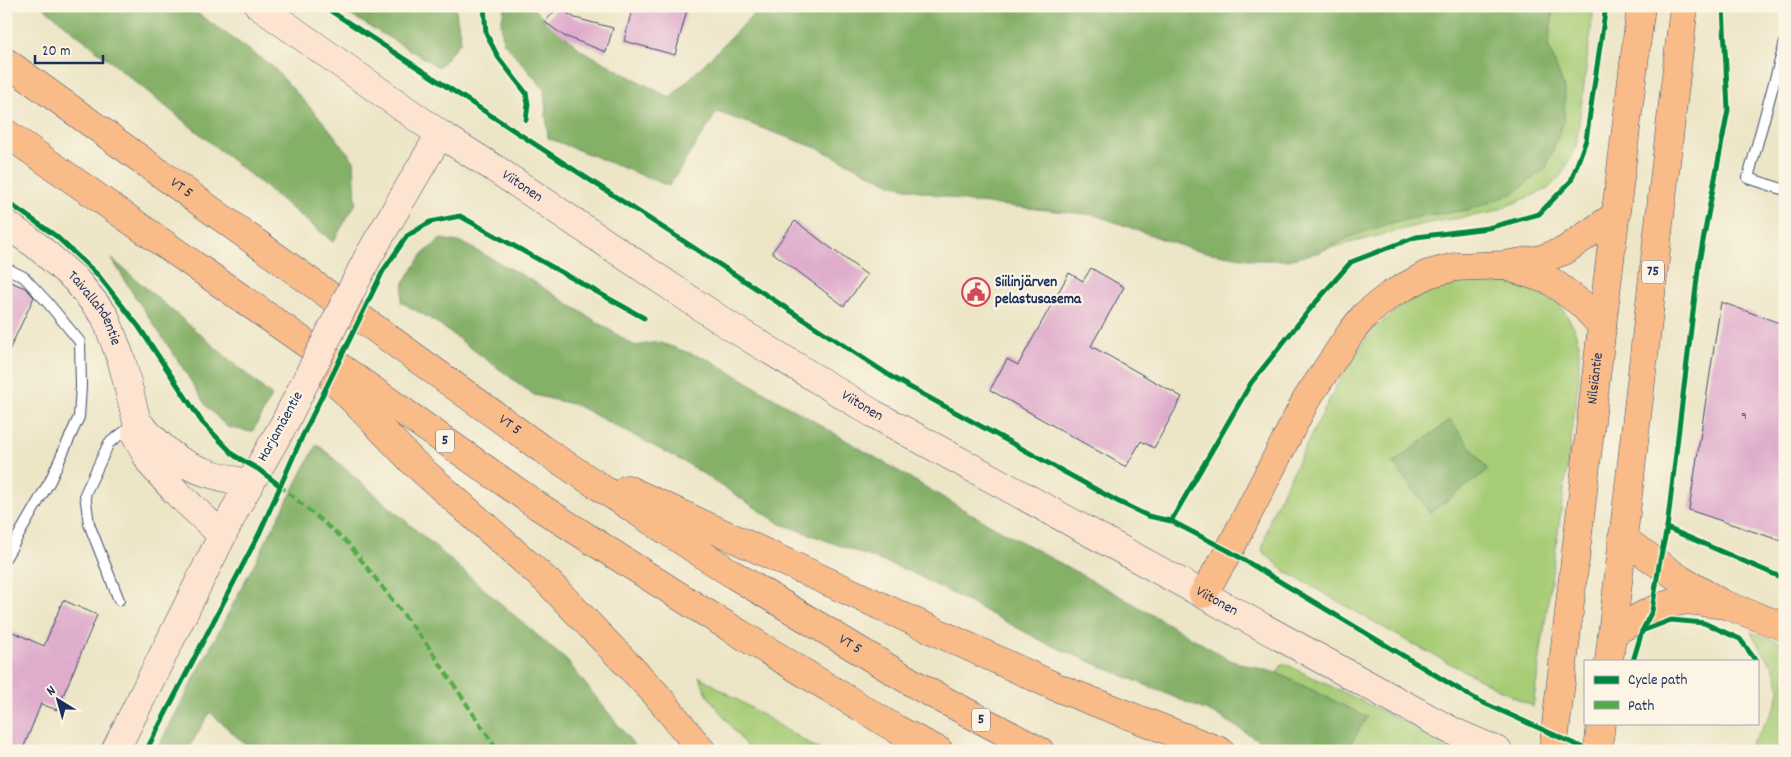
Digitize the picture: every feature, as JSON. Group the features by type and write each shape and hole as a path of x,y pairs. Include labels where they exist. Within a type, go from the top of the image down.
{"main road":[{"name":"Viitonen","path":"259,6 440,134 494,168 725,323 874,414 1452,730 1498,751"},
{"name":"Nilsiäntie","path":"1553,751 1641,6"},
{"name":"75","path":"1609,660 1684,6"},
{"name":"VT 5","path":"6,62 542,450 734,575 923,689 1040,751"},
{"name":"5","path":"6,133 538,506 896,728 939,751"},
{"name":"Harjamäentie","path":"115,751 222,536 284,424 368,257 440,134"},
{"path":"1203,594 1229,551 1306,400 1352,331 1365,315 1390,295 1428,274 1455,267 1504,265 1541,259 1564,251 1616,215"},
{"name":"Taivallahdentie","path":"6,224 36,245 75,279 105,316 122,362 137,422 136,434 151,464 178,494 222,536"},
{"path":"1504,265 1551,281 1583,305 1602,326"},
{"path":"281,325 414,463 548,582 656,694 702,751"},
{"path":"137,422 179,461 211,474 250,484"},
{"path":"542,450 1056,687 1220,751"},
{"path":"1622,538 1680,579 1723,604 1785,627"},
{"path":"1612,634 1634,619 1663,606 1684,601 1723,604"},
{"path":"1598,751 1601,724"}],"lane":[{"path":"1785,42 1748,178 1785,190"},
{"path":"6,268 24,277 80,342 81,387 79,417 26,531 6,557"},
{"path":"119,600 89,524 85,494 109,443 137,422"}],"green space":[{"path":"42,6 187,6 272,66 327,126 354,161 356,203 333,242"},
{"path":"335,6 455,6 461,41 439,67"},
{"path":"507,6 530,6 581,50 670,98 762,6 1554,6 1548,45 1565,91 1564,121 1546,168 1514,193 1469,210 1433,214 1394,222 1354,235 1320,252 1288,260 1255,260 1193,250 1095,215 969,202 893,185 817,148 717,112 669,186 548,138 544,89 503,41 501,24 504,9"},
{"path":"1554,6 1594,6 1576,146 1562,174 1548,189 1490,213 1428,223 1326,249 1351,236 1382,225 1425,216 1469,210 1565,91 1548,45"},
{"path":"441,239 463,243 531,280 635,346 658,342 712,361 971,514 1118,595 1232,661 1277,673 1367,717 1346,751 1276,751 1219,716 1046,643 911,572 779,523 688,464 576,405 534,395 436,322 401,302 404,282 423,254"},
{"path":"112,259 272,396 252,432 227,427 207,407"},
{"path":"1496,281 1521,285 1559,303 1573,326 1579,343 1579,378 1533,707 1409,642 1285,571 1262,551 1270,519 1278,501 1350,359 1377,326 1406,302 1424,292 1461,282"},
{"path":"1450,420 1488,470 1430,513 1393,463"},
{"path":"317,444 567,661 639,751 252,751 210,712 187,751 156,751"},
{"path":"1751,632 1785,644 1785,751 1745,751 1756,738 1775,707 1780,688 1773,666"},
{"path":"1283,663 1465,751 1346,751 1367,717 1277,673"},
{"path":"699,676 821,751 750,751 708,696"}],"building":[{"path":"633,6 688,6 675,55 624,41"},
{"path":"558,7 575,18 613,28 606,52 564,36 545,22"},
{"path":"795,221 867,275 844,306 772,252"},
{"path":"1091,268 1124,287 1091,346 1182,397 1154,448 1141,441 1126,467 990,390 1007,359 1018,365 1069,273 1083,281"},
{"path":"6,280 25,288 34,297 6,357"},
{"path":"1721,302 1785,325 1785,542 1689,510"},
{"path":"63,600 97,615 57,710 41,704 22,751 6,751 6,648 13,632 44,646"}],"marked path":[{"path":"279,485 348,543 428,646 498,751"}],"cycle path":[{"path":"323,6 895,379 1117,501 1148,516 1171,521 1229,551 1477,700 1590,751"},
{"path":"484,6 486,33 498,57 526,93 528,104 526,120"},
{"path":"1171,521 1251,383 1310,309 1351,262 1416,237 1488,228 1539,214 1571,181 1586,140 1606,6"},
{"path":"1633,660 1642,631 1652,611 1667,528 1699,262 1728,110 1723,6"},
{"path":"6,201 56,236 98,275 139,327 202,422 235,456 258,469 279,485"},
{"path":"146,751 260,532 302,437 383,271 407,236 430,222 460,216 644,318"},
{"path":"1667,528 1785,579"},
{"path":"1642,631 1671,620 1704,623 1740,639 1755,660"}],"place":[{"name":"Siilinjärven pelastusasema","path":"976,292"}]}
